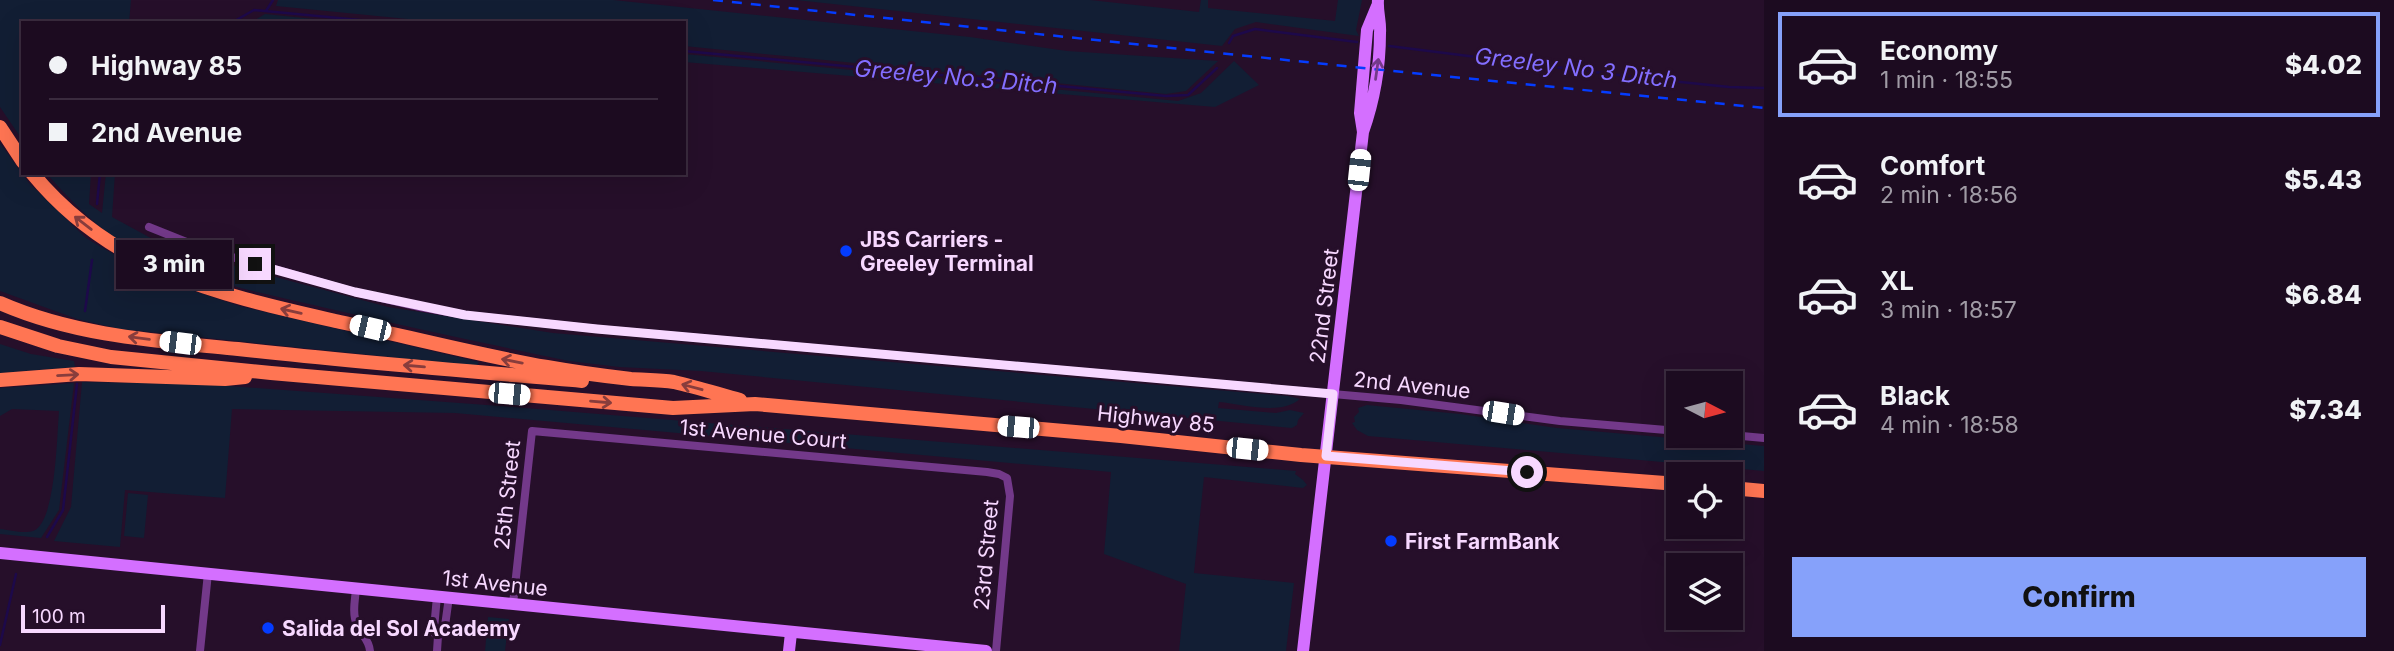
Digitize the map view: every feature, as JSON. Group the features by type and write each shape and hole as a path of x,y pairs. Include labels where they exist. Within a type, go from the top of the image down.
{"highway":[{"path":"0,127 21,159"},
{"name":"Highway 85","path":"34,175 48,192 88,227 124,252 169,275 261,304 472,353 628,379 672,382 755,404"},
{"path":"0,303 54,323 156,341 595,382 628,379"},
{"path":"0,327 58,346 111,357 271,373"},
{"path":"0,380 79,374 225,379 271,373"},
{"name":"Highway 85","path":"271,373 673,408 755,404 1326,456 1666,483"},
{"path":"1743,489 1764,491"}],"main road":[{"name":"22nd Street","path":"1303,651 1363,132 1370,113 1377,69 1381,30 1378,2"},
{"name":"1st Avenue","path":"0,553 986,651"},
{"path":"789,651 791,633"}],"street":[{"name":"2nd Avenue","path":"149,227 204,249 355,292 465,315 1438,404 1560,421 1666,430"},
{"name":"1st Avenue Court","path":"532,431 992,473"},
{"name":"25th Street","path":"513,604 532,431"},
{"path":"1743,436 1764,438"},
{"name":"23rd Street","path":"992,473 1007,478 1010,496 996,651"},
{"path":"200,651 208,573"},
{"path":"355,589 356,624 366,636 370,651"},
{"path":"437,651 438,636 444,633 443,597"}],"shaded area":[{"path":"0,0 131,0 129,21 21,21 21,138 0,107"},
{"path":"278,0 613,0 970,37 1067,51 1218,61 1186,91 1166,94 686,46 686,21 428,21 276,6"},
{"path":"796,0 1090,0 1199,12 1201,0 1208,0 1208,8 1335,21 1338,0 1362,0 1356,30 1359,36 1256,22 1235,29 1222,46"},
{"path":"265,14 333,21 253,21"},
{"path":"686,54 1178,101 1201,93 1234,61 1259,85 1215,107 686,62"},
{"path":"0,143 21,175 86,238 152,277 239,306 479,362 477,366 120,329 77,319 0,291"},
{"path":"48,175 91,175 89,204 102,213 106,175 115,175 112,217 171,249 388,307 553,333 1288,396 1300,399 1282,407 1261,408 1219,402 1218,408 1276,413 1290,410 1304,413 1292,428 701,371 619,367 569,361 277,297 180,269 121,242 76,205"},
{"path":"0,344 31,354 74,361 75,367 0,373"},
{"path":"82,382 203,384 1296,471 1295,474 1307,485 1303,488 1204,477 1194,573 1294,583 1286,651 1179,651 1186,584 1104,554 1111,472 455,413 232,409 225,498 125,490 120,547 54,541 71,507"},
{"path":"74,383 59,510 41,538 0,534 0,529 29,532 41,525 54,477 59,411 12,409 0,416 0,388"},
{"path":"1367,405 1460,414 1557,428 1666,437 1666,448 1743,448 1743,444 1764,446 1764,471 1743,469 1743,462 1666,462 1368,436 1357,430 1352,423 1359,412 1358,408"},
{"path":"128,493 148,495 144,538 124,536"},
{"path":"488,617 509,619 505,651 485,651"}],"waterway":[{"path":"266,11 273,0"},
{"name":"Greeley No.3 Ditch","path":"235,21 254,10 370,21"},
{"path":"1229,43 1233,36 1255,29 1357,42"},
{"name":"Greeley No 3 Ditch","path":"1389,46 1642,78 1764,88"},
{"name":"Greeley No.3 Ditch","path":"686,51 1166,96 1188,95 1217,68"},
{"name":"Greeley No.3 Ditch","path":"97,204 100,175"},
{"name":"Greeley No.3 Ditch","path":"85,311 92,260"},
{"name":"Greeley No.3 Ditch","path":"47,537 63,510 77,384"},
{"name":"Greeley No.3 Ditch","path":"0,645 16,574"}],"railway":[{"path":"713,0 1764,108"}],"place":[{"name":"JBS Carriers - Greeley Terminal","path":"846,251"},
{"name":"First FarmBank","path":"1391,541"},
{"name":"Salida del Sol Academy","path":"268,628"}],"route":[{"path":"255,264 355,292 465,315 1333,394 1326,456 1527,472"}]}
